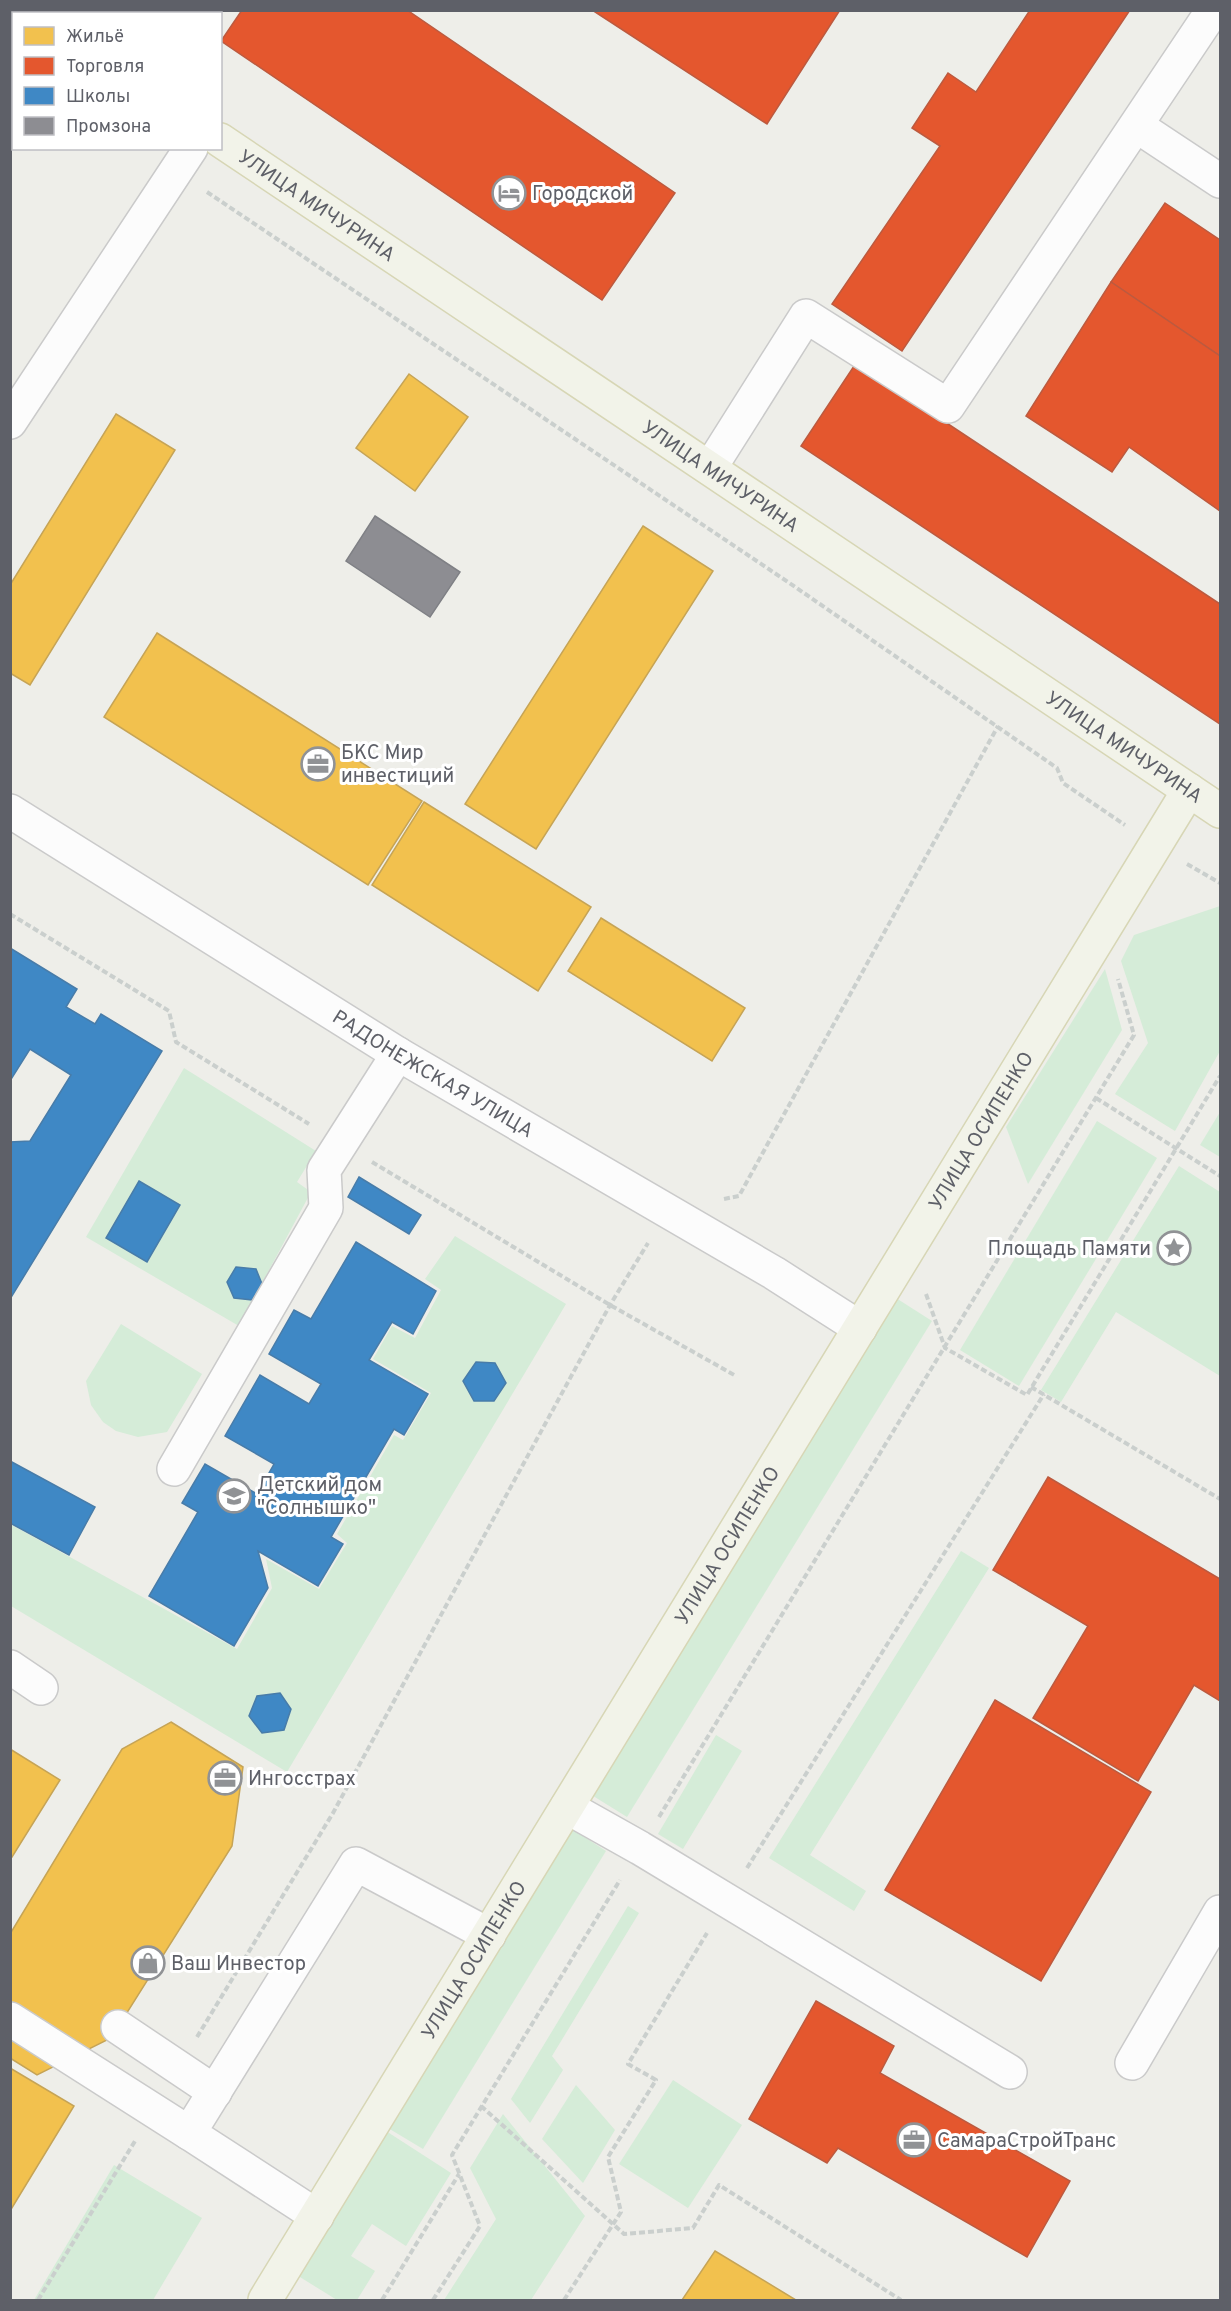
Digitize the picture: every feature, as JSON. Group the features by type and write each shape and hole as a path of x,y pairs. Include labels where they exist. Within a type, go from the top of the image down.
{"main road":[{"name":"УЛИЦА МИЧУРИНА","path":"222,141 1221,811"},
{"name":"УЛИЦА ОСИПЕНКО","path":"265,2301 1189,790"}],"street":[{"path":"710,468 806,316 948,406 1213,10"},
{"path":"1137,126 1221,181"},
{"path":"10,422 184,160"},
{"name":"РАДОНЕЖСКАЯ УЛИЦА","path":"10,811 398,1054 774,1273 860,1328"},
{"path":"174,1469 326,1208 324,1170 398,1054"},
{"path":"10,1667 41,1688"},
{"path":"567,1807 640,1848 1010,2072"},
{"path":"189,2133 357,1864 489,1935"},
{"path":"1132,2063 1221,1911"},
{"path":"10,2019 316,2216"},
{"path":"118,2027 215,2092"}],"path":[{"path":"184,160 998,726 1057,768 1063,783"},
{"path":"333,1813 610,1305 667,1212 739,1196 998,726"},
{"path":"433,2301 480,2226 452,2155 1134,1035 1116,970"},
{"path":"923,1284 945,1348 1027,1395 1221,1076"},
{"path":"1096,1098 1221,1176"},
{"path":"1031,1387 1221,1498"},
{"path":"564,2301 621,2212 608,2157 656,2080 628,2064 726,1900 1044,1394"},
{"path":"482,2106 624,2234 693,2228 720,2186 901,2301"},
{"path":"382,2301 459,2174"}],"green space":[{"path":"1220,906 1220,1051 1175,1131 1115,1094 1148,1043 1121,961 1134,935"},
{"path":"1105,969 1122,1030 1028,1184 1006,1127"},
{"path":"184,1068 316,1151 297,1182 311,1192 239,1326 86,1237"},
{"path":"1220,1112 1220,1157 1200,1145"},
{"path":"1097,1121 1157,1158 1019,1386 960,1350"},
{"path":"1179,1166 1220,1192 1220,1376 1116,1312 1061,1402 1041,1390"},
{"path":"455,1236 566,1304 287,1772 11,1606 10,1524 237,1649 272,1588 266,1559 319,1589 347,1543 337,1534 394,1435 403,1440 431,1393 373,1359 392,1326 415,1338 441,1290 425,1279"},
{"path":"896,1298 932,1321 627,1817 590,1794"},
{"path":"121,1324 202,1374 167,1432 138,1437 116,1431 103,1422 91,1405 86,1381"},
{"path":"961,1551 989,1568 810,1855 866,1891 854,1911 769,1858"},
{"path":"716,1735 742,1751 683,1849 658,1834"},
{"path":"572,1829 606,1851 423,2149 388,2128"},
{"path":"628,1906 639,1913 552,2056 563,2070 530,2123 511,2099"},
{"path":"673,2080 742,2125 688,2208 619,2164"},
{"path":"576,2085 615,2130 583,2183 542,2139"},
{"path":"503,2114 585,2216 531,2300 444,2300 496,2219 470,2168"},
{"path":"386,2131 451,2173 406,2246 372,2224 351,2256 375,2271 357,2300 337,2300 295,2274"},
{"path":"114,2165 202,2218 153,2300 34,2300"}],"building: Жильё":[{"path":"409,374 468,417 415,491 356,448"},
{"path":"116,414 175,450 30,685 10,673 10,585"},
{"path":"643,526 713,571 536,849 465,804"},
{"path":"157,633 422,801 368,885 104,717"},
{"path":"424,802 591,907 538,991 372,885"},
{"path":"601,918 745,1008 712,1061 568,971"},
{"path":"171,1722 243,1767 232,1846 111,2038 37,2075 10,2058 10,1934 122,1749"},
{"path":"10,1749 60,1780 12,1857 10,1856"},
{"path":"10,2068 74,2106 10,2211"},
{"path":"715,2251 796,2300 682,2300"}],"building: Торговля":[{"path":"242,10 407,10 675,193 602,300 222,40"},
{"path":"592,10 840,10 767,124"},
{"path":"1030,10 1130,10 902,351 832,304 940,146 912,128 948,73 976,92"},
{"path":"1165,203 1220,240 1220,356 1111,282"},
{"path":"1111,282 1220,356 1220,511 1129,447 1112,472 1026,416"},
{"path":"856,363 1220,604 1220,724 801,446"},
{"path":"1048,1477 1220,1579 1220,1701 1194,1685 1138,1781 1033,1718 1088,1626 993,1570"},
{"path":"995,1700 1151,1792 1041,1981 885,1890"},
{"path":"816,2001 894,2046 880,2073 1070,2181 1027,2257 838,2148 827,2163 749,2119"}],"building: Школы":[{"path":"10,948 77,989 66,1007 95,1024 101,1014 162,1051 10,1299 10,1142 30,1141 71,1075 30,1049 10,1081"},
{"path":"359,1177 421,1215 409,1234 348,1197"},
{"path":"139,1181 180,1205 147,1262 106,1238"},
{"path":"356,1242 436,1291 413,1334 392,1322 369,1360 428,1394 404,1435 394,1429 331,1537 343,1544 318,1586 258,1551 268,1588 234,1646 149,1596 198,1512 182,1503 205,1464 257,1494 274,1464 225,1436 260,1375 309,1404 321,1384 269,1354 294,1310 311,1319"},
{"path":"236,1267 256,1269 262,1284 252,1300 234,1298 227,1282"},
{"path":"476,1362 495,1363 506,1383 494,1401 474,1401 463,1381"},
{"path":"10,1461 95,1507 69,1555 10,1523"},
{"path":"280,1693 291,1709 284,1730 262,1733 249,1716 257,1696"}],"building: Промзона":[{"path":"375,516 460,572 430,617 346,561"}],"place":[{"name":"Городской","path":"509,193"},
{"name":"БКС Мир инвестиций","path":"318,764"},
{"name":"Площадь Памяти","path":"1174,1248"},
{"name":"Детский дом \"Солнышко\"","path":"234,1496"},
{"name":"Ингосстрах","path":"225,1778"},
{"name":"Ваш Инвестор","path":"148,1963"},
{"name":"СамараСтройТранс","path":"914,2140"}]}
